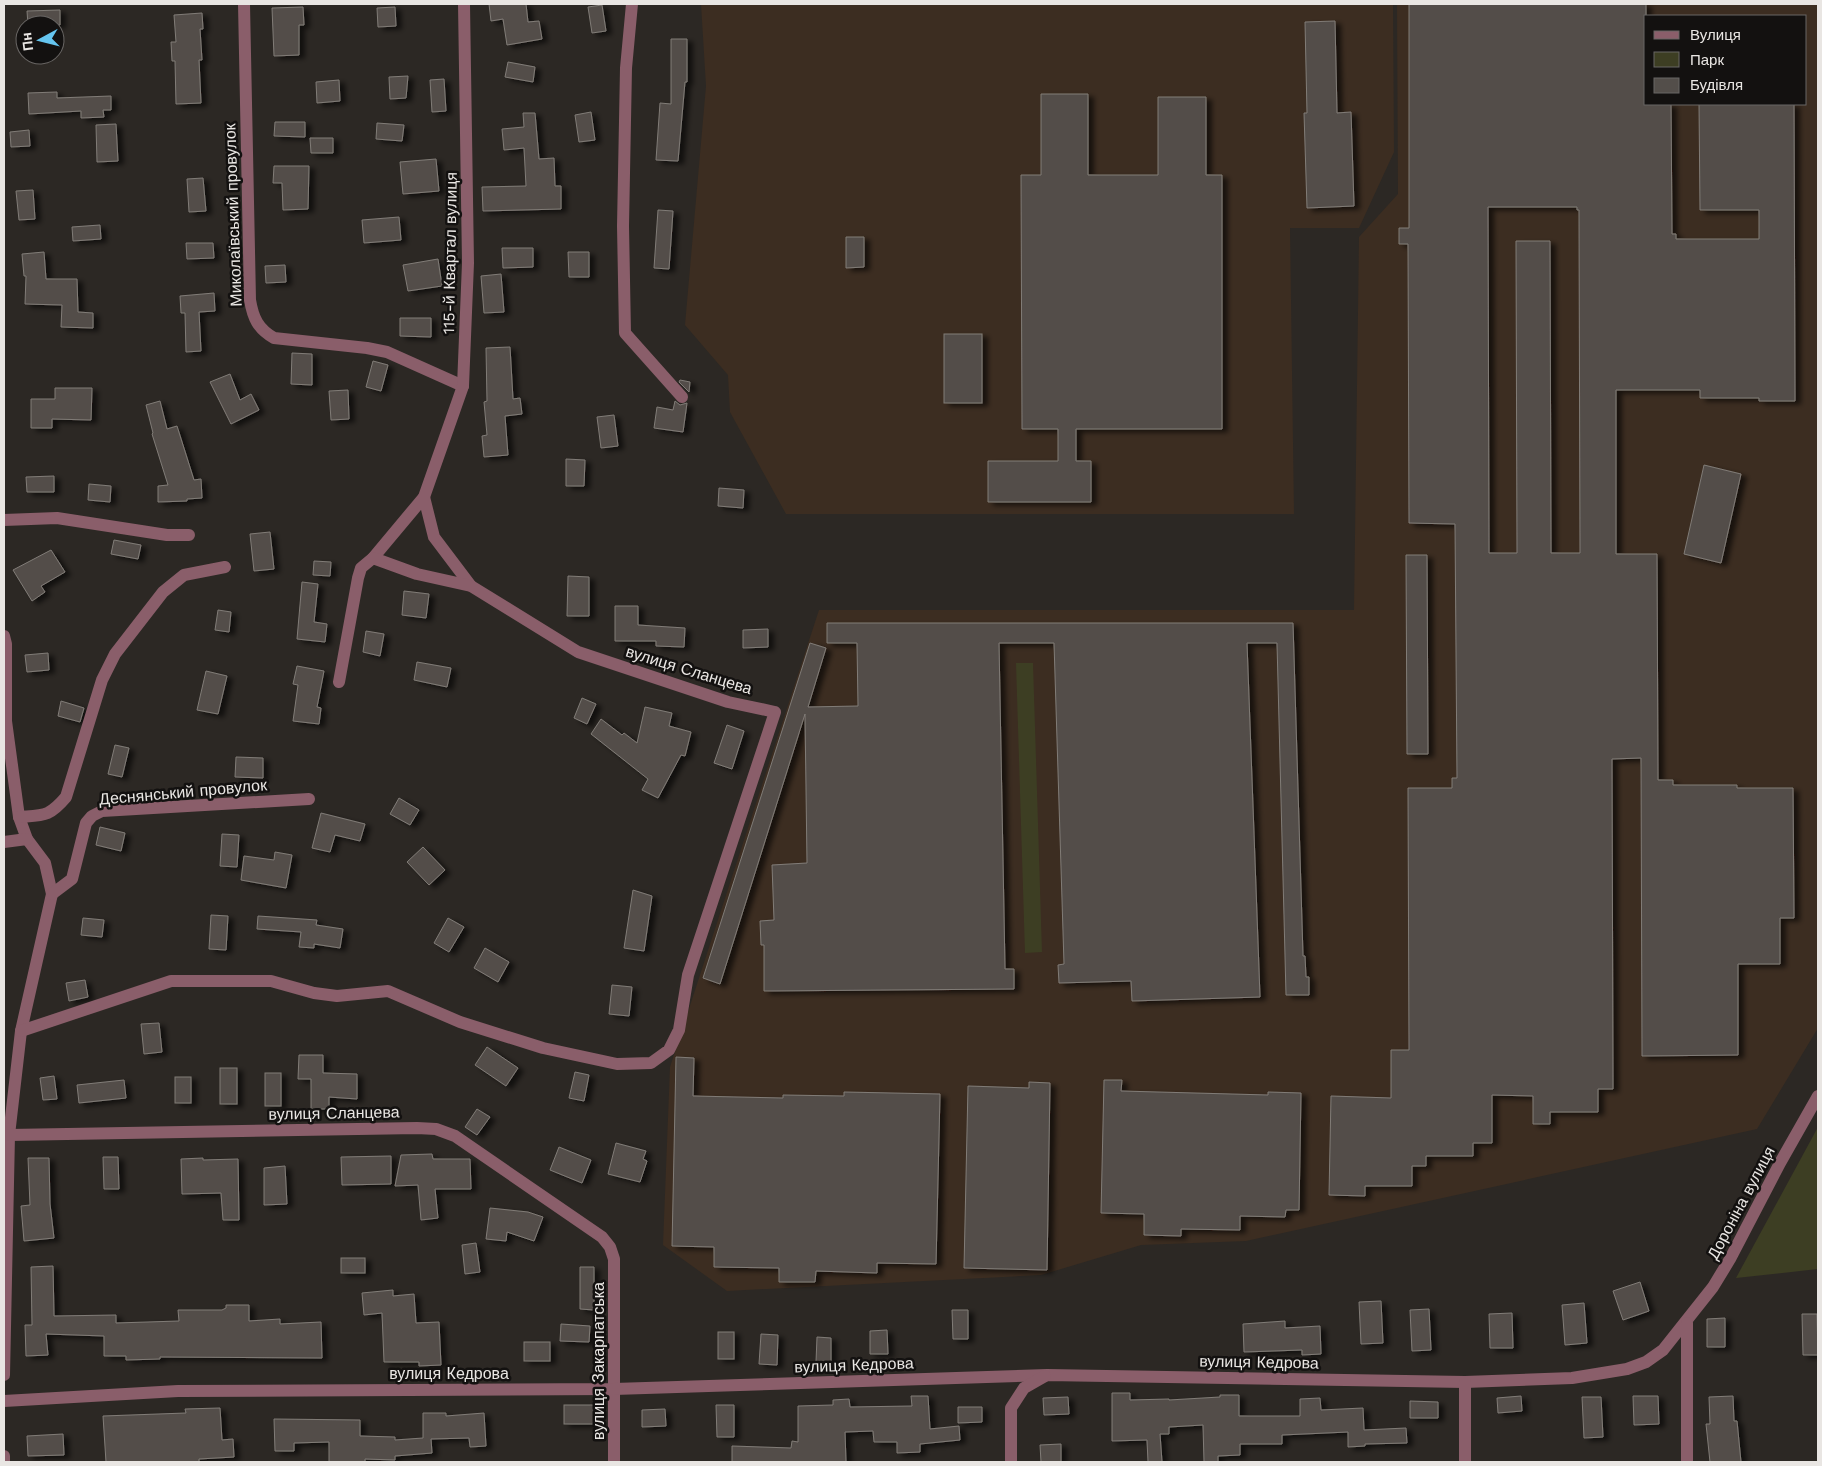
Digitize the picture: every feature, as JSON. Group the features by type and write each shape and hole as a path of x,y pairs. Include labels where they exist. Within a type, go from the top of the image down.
{"street":[{"name":"Миколаївський провулок","path":"244,4 250,300 257,324 265,333 274,338 387,352 463,386"},
{"name":"115-й Квартал вулиця","path":"373,558 424,497 463,386 468,263 464,4"},
{"path":"632,4 626,68 623,226 625,333 682,397"},
{"path":"424,497 434,537 471,586"},
{"path":"4,520 57,518 167,535 189,535"},
{"path":"339,682 358,578 361,568 373,558"},
{"name":"вулиця Сланцева","path":"21,1031 171,982 271,981 314,993 337,996 388,991 460,1022 543,1048 617,1064 651,1063 669,1050 679,1030 688,975 776,712 728,702 578,652 471,586 417,574 373,558"},
{"path":"19,817 47,815 66,796 102,680 115,654 162,592 184,575 225,567"},
{"path":"4,636 6,644 6,721 19,817 27,840 45,863 52,894 21,1031 9,1135 4,1375"},
{"name":"Деснянський провулок","path":"52,894 72,879 86,823 92,816 102,811 308,799"},
{"path":"4,842 27,840"},
{"name":"Дороніна вулиця","path":"1687,1323 1713,1287 1730,1259 1780,1163 1818,1096"},
{"name":"вулиця Сланцева","path":"9,1135 436,1129 455,1136 602,1237 610,1247 614,1259"},
{"name":"вулиця Закарпатська","path":"614,1259 614,1462"},
{"path":"1686,1462 1687,1323"},
{"name":"вулиця Кедрова","path":"4,1400 178,1391 614,1389 1048,1375 1465,1382 1572,1378 1627,1369 1646,1362 1663,1350 1687,1323"},
{"path":"1011,1462 1011,1408 1024,1388 1048,1375"},
{"path":"1464,1462 1465,1382"},
{"path":"4,1456 4,1462"}],"shaded area":[{"path":"701,4 1393,4 1394,152 1359,228 1290,228 1294,514 786,514 730,412 728,375 685,325 706,86"},
{"path":"1397,4 1818,4 1818,1028 1757,1129 1246,1241 1141,1245 1041,1275 727,1291 663,1245 670,1067 819,610 1354,610 1359,237 1398,194"}],"green space":[{"path":"1016,663 1033,663 1042,952 1025,953"},
{"path":"1818,1127 1818,1269 1736,1278"}],"building":[{"path":"489,4 526,4 528,22 539,21 542,39 507,45 503,19 491,21"},
{"path":"1409,4 1646,4 1646,15 1644,15 1644,105 1671,105 1672,234 1676,234 1676,239 1759,239 1759,210 1700,210 1699,105 1794,105 1795,401 1759,401 1759,398 1700,398 1700,390 1616,390 1616,554 1657,554 1658,780 1673,780 1673,785 1737,785 1737,788 1793,788 1794,918 1780,918 1780,964 1738,964 1738,1055 1642,1056 1641,758 1612,759 1613,1089 1598,1089 1598,1112 1550,1112 1550,1124 1533,1124 1533,1096 1492,1095 1492,1143 1473,1143 1473,1156 1426,1156 1426,1166 1412,1166 1412,1186 1365,1186 1365,1196 1329,1195 1331,1096 1391,1098 1391,1050 1409,1050 1408,788 1452,788 1452,778 1457,778 1455,524 1409,523 1408,244 1399,244 1399,228 1409,228","holes":["1488,207 1577,207 1577,210 1579,210 1580,553 1551,553 1550,241 1516,241 1517,553 1489,553"]},
{"path":"602,5 606,31 592,33 588,7"},
{"path":"303,7 304,25 299,25 299,55 274,56 272,8"},
{"path":"395,7 396,26 378,27 377,8"},
{"path":"60,10 60,15 27,15 27,11"},
{"path":"202,13 203,29 200,29 202,60 199,60 201,103 176,104 175,61 172,61 171,42 176,42 174,15"},
{"path":"1335,21 1337,113 1351,112 1354,206 1307,208 1304,113 1307,113 1305,22"},
{"path":"671,39 687,39 687,82 685,82 678,161 656,160 660,103 671,104"},
{"path":"508,62 535,67 533,82 505,77"},
{"path":"408,76 406,98 390,99 389,77"},
{"path":"444,79 446,111 432,112 430,80"},
{"path":"339,80 340,101 317,103 316,82"},
{"path":"57,92 57,98 111,96 111,110 103,110 104,117 81,118 81,111 29,114 28,93"},
{"path":"1041,94 1088,94 1088,175 1158,175 1158,97 1206,97 1206,175 1222,175 1222,429 1076,429 1076,461 1091,461 1091,502 988,502 988,461 1058,461 1058,429 1022,429 1021,175 1041,175"},
{"path":"591,112 595,140 579,142 575,115"},
{"path":"523,113 535,113 539,159 554,158 555,186 561,186 561,209 483,211 482,187 526,186 524,148 504,150 502,129 524,127"},
{"path":"275,122 305,122 305,137 274,136"},
{"path":"377,123 404,125 402,141 376,139"},
{"path":"116,124 118,161 97,162 96,125"},
{"path":"29,130 30,146 11,147 10,132"},
{"path":"310,138 333,138 333,153 311,153"},
{"path":"436,159 439,191 403,194 400,162"},
{"path":"274,166 309,166 308,209 283,210 282,183 273,183"},
{"path":"203,178 206,211 189,212 187,179"},
{"path":"33,190 35,219 19,220 16,191"},
{"path":"658,210 673,211 669,269 654,268"},
{"path":"399,217 401,240 364,243 362,220"},
{"path":"100,225 101,239 73,241 72,227"},
{"path":"846,237 864,237 864,267 846,268"},
{"path":"186,243 213,243 214,258 187,259"},
{"path":"502,248 533,248 533,267 503,268"},
{"path":"44,252 46,279 77,279 78,312 93,313 93,328 61,327 62,305 25,304 26,276 24,276 22,254"},
{"path":"568,252 589,252 589,277 569,277"},
{"path":"438,259 442,286 408,291 403,265"},
{"path":"285,265 286,282 266,283 265,266"},
{"path":"501,274 504,312 484,313 481,276"},
{"path":"214,293 215,311 199,312 201,351 186,352 185,313 181,313 180,296"},
{"path":"400,318 431,318 431,337 400,336"},
{"path":"944,334 982,334 982,403 944,403"},
{"path":"510,347 513,399 520,398 522,414 505,416 508,455 484,457 482,436 487,435 484,402 487,401 486,348"},
{"path":"292,353 312,354 312,385 291,384"},
{"path":"373,361 388,365 381,391 366,387"},
{"path":"230,374 240,400 251,394 259,410 231,424 210,382"},
{"path":"680,380 690,382 689,392 679,382"},
{"path":"55,388 92,388 91,420 52,419 52,428 31,428 31,399 55,399"},
{"path":"348,390 349,419 331,420 329,391"},
{"path":"160,401 167,429 177,426 194,480 201,479 202,498 187,499 187,501 158,502 158,486 168,485 152,434 146,405"},
{"path":"675,401 680,405 687,403 683,432 654,428 657,407 673,410"},
{"path":"614,415 618,446 601,448 597,417"},
{"path":"566,459 585,460 584,486 566,486"},
{"path":"1704,465 1741,474 1721,563 1684,554"},
{"path":"54,476 54,492 27,492 26,477"},
{"path":"89,484 111,486 110,502 88,500"},
{"path":"719,488 744,490 743,508 718,506"},
{"path":"270,532 274,569 254,571 250,534"},
{"path":"114,540 141,545 138,559 111,554"},
{"path":"51,550 65,572 41,586 45,592 32,601 13,570"},
{"path":"1406,555 1427,555 1428,754 1407,754"},
{"path":"314,561 331,562 330,576 313,575"},
{"path":"568,576 589,577 589,616 567,616"},
{"path":"302,582 318,584 314,622 327,624 325,642 297,639"},
{"path":"404,591 429,594 426,618 402,615"},
{"path":"615,606 638,606 638,625 685,628 684,647 656,646 656,641 615,641"},
{"path":"218,610 231,612 229,632 215,630"},
{"path":"827,623 1293,623 1303,956 1305,956 1306,977 1309,977 1309,995 1286,995 1277,643 1247,643 1260,997 1132,1001 1131,981 1059,983 1058,965 1064,964 1054,643 999,643 1005,969 1014,969 1014,989 764,991 764,945 761,945 760,921 774,920 772,865 807,863 805,714 720,984 703,978 810,643 826,648 808,707 858,706 857,643 827,643"},
{"path":"768,629 768,647 743,648 743,630"},
{"path":"366,631 384,634 380,656 363,652"},
{"path":"48,653 49,670 27,672 25,655"},
{"path":"417,662 451,668 447,687 414,680"},
{"path":"297,666 324,671 317,707 321,708 319,724 293,721 298,685 293,684"},
{"path":"206,671 227,676 218,714 197,710"},
{"path":"582,698 596,704 587,724 574,718"},
{"path":"61,701 84,708 80,722 58,716"},
{"path":"645,707 672,713 669,726 691,732 685,756 681,755 658,798 642,790 648,779 591,734 601,719 622,735 624,733 637,743"},
{"path":"727,725 744,731 732,769 714,763"},
{"path":"115,745 129,748 122,777 108,774"},
{"path":"236,757 263,758 263,778 235,777"},
{"path":"399,798 419,810 410,825 390,814"},
{"path":"321,813 365,824 360,841 335,835 330,852 312,848"},
{"path":"100,827 125,833 121,851 96,845"},
{"path":"222,834 239,835 237,867 220,866"},
{"path":"423,847 445,870 429,885 407,862"},
{"path":"275,852 292,855 286,888 241,880 244,856 274,860"},
{"path":"633,890 652,896 644,951 624,948"},
{"path":"211,915 228,916 226,950 209,949"},
{"path":"258,916 317,920 316,925 343,929 340,948 314,944 314,948 299,947 301,932 257,929"},
{"path":"83,918 104,920 102,937 81,935"},
{"path":"448,918 464,927 449,952 434,943"},
{"path":"485,948 509,962 498,982 474,968"},
{"path":"85,980 88,997 69,1001 66,983"},
{"path":"612,985 632,987 629,1016 609,1014"},
{"path":"159,1023 162,1052 144,1054 141,1024"},
{"path":"487,1047 518,1068 506,1086 475,1065"},
{"path":"299,1055 323,1055 323,1073 357,1074 357,1099 329,1097 329,1109 311,1109 311,1079 298,1079"},
{"path":"676,1057 694,1058 693,1096 783,1098 783,1095 844,1096 844,1092 940,1094 936,1264 877,1263 877,1273 816,1271 815,1282 779,1282 779,1268 714,1267 714,1247 672,1246"},
{"path":"220,1068 237,1068 237,1104 220,1104"},
{"path":"575,1072 589,1075 584,1101 569,1098"},
{"path":"265,1073 281,1073 281,1106 265,1106"},
{"path":"54,1076 57,1099 43,1100 40,1078"},
{"path":"175,1077 191,1077 191,1103 175,1103"},
{"path":"124,1080 126,1098 79,1103 77,1085"},
{"path":"1104,1080 1122,1080 1121,1091 1268,1095 1268,1092 1301,1093 1299,1210 1286,1210 1285,1217 1240,1216 1240,1230 1181,1229 1181,1236 1144,1235 1144,1214 1101,1213"},
{"path":"1029,1082 1050,1083 1047,1270 964,1268 968,1086 1029,1088"},
{"path":"477,1109 490,1117 477,1135 465,1127"},
{"path":"616,1143 646,1151 643,1159 647,1161 640,1182 608,1174"},
{"path":"559,1147 591,1160 582,1183 550,1170"},
{"path":"432,1154 433,1159 470,1159 471,1189 435,1189 438,1218 421,1220 418,1185 395,1186 401,1155"},
{"path":"391,1156 391,1184 342,1185 341,1157"},
{"path":"103,1157 118,1157 119,1189 104,1189"},
{"path":"28,1158 49,1158 50,1204 54,1238 24,1241 21,1206 30,1205"},
{"path":"203,1158 203,1160 238,1159 239,1220 223,1220 221,1193 182,1194 181,1159"},
{"path":"285,1166 287,1204 264,1205 264,1168"},
{"path":"490,1208 528,1212 543,1217 534,1241 507,1232 506,1241 486,1239"},
{"path":"476,1243 480,1272 465,1274 462,1245"},
{"path":"341,1258 365,1258 365,1273 341,1273"},
{"path":"53,1266 54,1316 116,1315 116,1323 179,1321 178,1310 222,1310 226,1308 226,1305 249,1305 249,1321 280,1319 280,1324 321,1322 322,1358 160,1357 160,1359 126,1360 126,1356 104,1356 104,1336 46,1334 48,1355 26,1356 25,1325 32,1325 31,1267"},
{"path":"580,1267 594,1267 594,1310 580,1309"},
{"path":"1640,1282 1649,1311 1623,1320 1613,1291"},
{"path":"393,1290 393,1296 414,1294 416,1323 439,1322 441,1365 419,1366 419,1362 384,1362 382,1313 364,1315 362,1293"},
{"path":"1381,1301 1383,1343 1361,1344 1359,1302"},
{"path":"1584,1303 1587,1343 1565,1345 1562,1305"},
{"path":"1429,1309 1431,1350 1412,1351 1410,1310"},
{"path":"952,1310 968,1310 968,1339 953,1339"},
{"path":"1512,1313 1513,1348 1490,1348 1489,1314"},
{"path":"1802,1314 1817,1314 1818,1355 1803,1355"},
{"path":"1725,1318 1725,1347 1707,1347 1707,1319"},
{"path":"1285,1321 1285,1328 1320,1326 1321,1354 1302,1355 1302,1350 1244,1352 1243,1324"},
{"path":"561,1324 590,1326 589,1342 560,1341"},
{"path":"887,1330 888,1354 870,1354 870,1331"},
{"path":"718,1332 734,1332 734,1359 718,1359"},
{"path":"761,1334 778,1335 777,1365 759,1364"},
{"path":"817,1337 831,1338 831,1363 816,1362"},
{"path":"524,1342 550,1342 550,1361 524,1361"},
{"path":"1112,1393 1130,1393 1130,1400 1169,1400 1239,1395 1239,1416 1300,1416 1300,1399 1320,1398 1321,1410 1363,1408 1364,1430 1406,1428 1407,1443 1365,1444 1365,1446 1348,1447 1348,1432 1282,1435 1282,1444 1240,1444 1240,1455 1218,1456 1218,1462 1204,1462 1203,1425 1169,1427 1169,1434 1160,1434 1162,1462 1148,1462 1147,1440 1112,1441"},
{"path":"911,1396 928,1396 930,1429 959,1426 960,1440 920,1444 920,1452 897,1453 897,1442 874,1442 873,1431 845,1432 846,1462 732,1462 732,1446 791,1448 792,1441 798,1442 798,1406 833,1405 833,1400 849,1399 850,1407 912,1406"},
{"path":"1521,1396 1522,1411 1498,1413 1497,1398"},
{"path":"1633,1396 1658,1396 1659,1424 1634,1425"},
{"path":"1733,1396 1734,1421 1737,1421 1741,1462 1710,1462 1706,1424 1710,1424 1709,1397"},
{"path":"1068,1397 1069,1414 1044,1415 1043,1398"},
{"path":"1582,1397 1601,1397 1603,1437 1584,1438"},
{"path":"1410,1401 1438,1402 1438,1418 1410,1418"},
{"path":"564,1405 595,1405 595,1424 564,1424"},
{"path":"716,1405 734,1405 734,1437 717,1437"},
{"path":"958,1407 982,1407 982,1422 958,1423"},
{"path":"220,1408 222,1440 233,1439 234,1457 199,1459 199,1462 106,1462 103,1416 186,1413 185,1409"},
{"path":"665,1409 666,1426 642,1427 642,1410"},
{"path":"423,1413 446,1413 446,1416 484,1413 486,1446 470,1447 469,1438 431,1439 432,1453 395,1456 395,1460 365,1459 365,1462 329,1462 329,1442 294,1443 294,1451 275,1451 274,1419 360,1420 360,1436 395,1437 395,1440 423,1438"},
{"path":"63,1434 64,1455 28,1456 27,1436"},
{"path":"1061,1444 1061,1462 1041,1462 1040,1445"}]}
